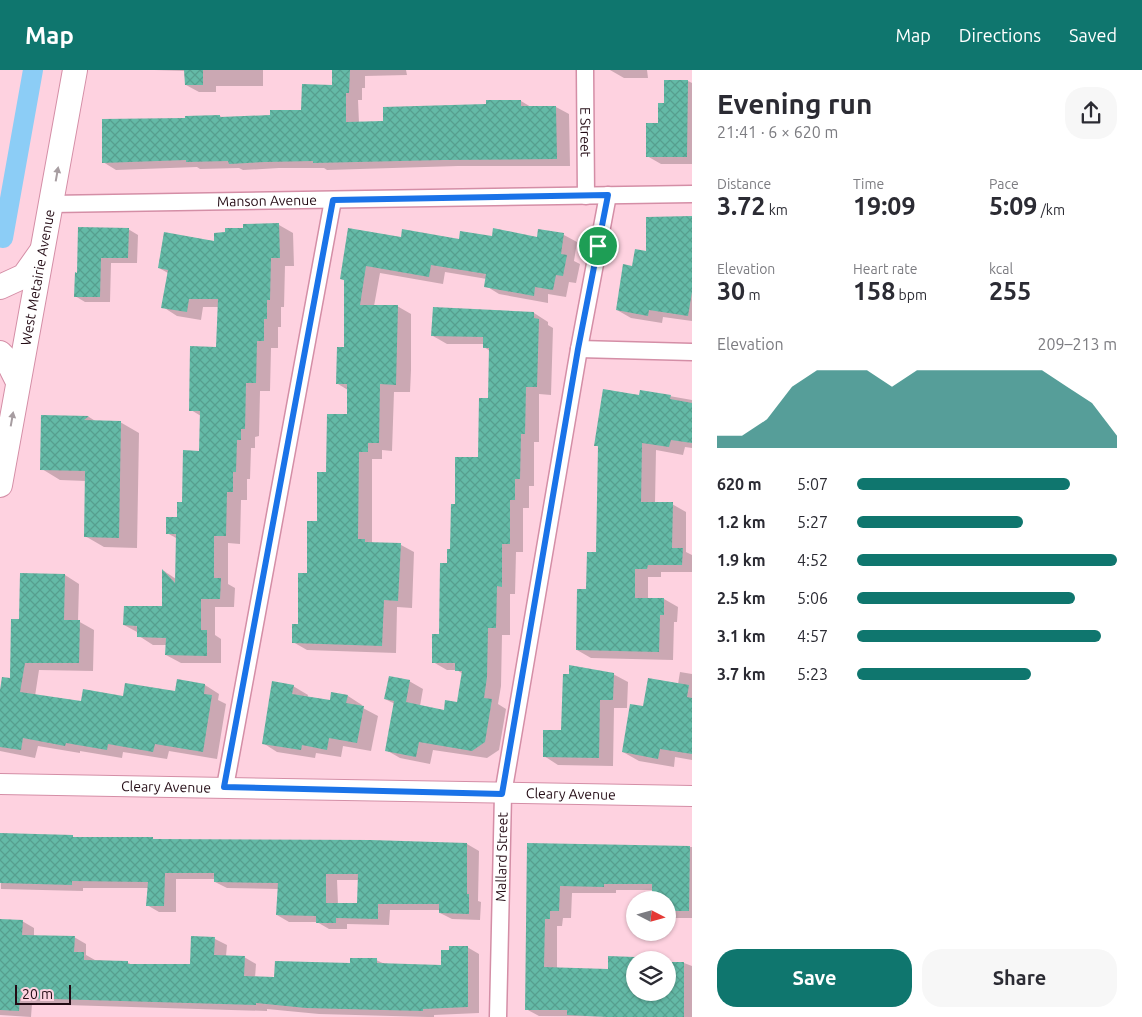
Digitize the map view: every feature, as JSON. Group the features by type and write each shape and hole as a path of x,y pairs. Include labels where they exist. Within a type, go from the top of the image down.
{"main road":[{"name":"West Metairie Avenue","path":"0,485 75,70"},
{"path":"0,287 24,276 43,250"},
{"path":"0,353 8,360 18,382"}],"street":[{"name":"E Street","path":"585,70 586,196"},
{"name":"Manson Avenue","path":"52,204 692,194"},
{"name":"Mallard Street","path":"498,1017 502,794 578,349 608,195"},
{"path":"224,787 333,200"},
{"path":"578,349 692,352"},
{"name":"Cleary Avenue","path":"0,784 692,796"}],"building":[{"path":"184,70 203,70 203,85 185,85"},
{"path":"332,70 350,70 349,93 346,93 346,122 383,121 383,107 486,104 486,100 521,100 521,106 556,106 557,159 313,163 313,161 229,164 228,161 186,162 186,160 102,163 102,119 270,115 270,110 301,110 302,84 332,85"},
{"path":"664,80 688,80 687,157 646,157 646,123 658,123 658,103 664,103"},
{"path":"692,216 692,292 688,316 649,310 648,316 616,310 623,264 632,266 635,249 646,251 646,217"},
{"path":"279,223 280,258 271,258 270,300 267,300 267,319 264,319 264,341 257,341 256,383 246,383 245,429 241,429 241,440 237,440 236,472 233,472 233,492 227,492 226,536 214,536 214,578 221,578 220,599 201,599 201,630 207,630 207,656 165,655 166,638 137,637 137,626 123,625 124,606 162,606 162,569 175,583 176,534 166,534 166,517 177,517 177,502 182,502 183,450 199,451 200,411 189,411 190,346 216,347 218,299 189,299 187,312 161,308 168,270 158,268 164,232 214,241 214,233 225,232 225,228 243,228 243,224"},
{"path":"78,227 129,228 128,258 101,258 100,297 74,297 75,272 77,273"},
{"path":"348,228 401,237 402,229 459,239 460,231 492,236 493,228 537,237 538,229 564,233 561,254 567,255 563,276 556,275 553,290 535,287 534,296 484,287 486,274 431,265 429,277 366,266 360,305 398,305 396,385 380,384 379,443 368,443 368,452 359,452 358,539 365,539 365,542 401,543 398,601 384,600 382,646 292,643 292,624 298,624 298,573 307,573 307,521 317,521 317,472 326,472 327,414 347,414 347,384 336,384 337,347 344,347 344,280 340,279"},
{"path":"433,307 534,312 534,318 539,319 537,387 526,387 525,434 521,434 520,479 515,479 515,500 510,500 510,544 502,544 502,587 497,586 496,628 488,628 487,677 484,698 492,699 485,742 472,751 419,742 416,757 385,751 394,701 384,699 389,676 410,680 406,702 444,710 445,700 457,702 462,671 455,671 455,663 432,663 432,634 439,634 440,563 447,563 447,549 450,549 451,504 455,504 455,457 478,457 479,398 488,398 489,348 483,348 483,337 431,336"},
{"path":"603,389 639,395 640,390 671,395 670,399 692,403 692,443 671,440 669,447 642,443 641,502 673,502 672,548 683,548 682,565 648,565 647,569 635,569 635,598 664,598 664,615 660,615 659,652 576,650 577,589 586,589 587,552 596,552 598,446 594,446"},
{"path":"41,415 89,416 84,420 121,421 119,538 84,537 85,471 40,470"},
{"path":"20,573 65,574 64,620 80,620 79,663 25,663 20,692 81,701 83,689 123,696 125,683 175,691 177,679 205,684 204,694 212,695 203,752 155,744 153,752 108,744 107,750 66,743 65,746 23,738 21,750 0,747 0,690 2,677 10,678 11,619 19,619"},
{"path":"569,665 614,673 613,700 600,700 599,758 543,757 543,730 561,730 563,674 569,674"},
{"path":"648,678 689,685 687,697 692,698 692,754 660,749 658,759 622,752 630,704 643,706"},
{"path":"272,681 294,685 292,694 330,700 331,692 348,695 346,703 364,706 357,743 329,738 327,750 302,745 301,750 262,744"},
{"path":"0,833 73,835 73,837 153,837 153,839 371,840 467,843 469,914 439,913 439,904 378,904 378,919 336,918 336,923 316,923 316,916 276,915 278,883 214,882 214,873 165,873 164,906 146,906 148,882 72,881 72,885 0,883","holes":["326,874 358,874 357,903 326,903"]},
{"path":"527,843 690,846 689,911 676,911 676,891 652,891 652,884 604,884 604,887 560,886 559,911 550,911 550,919 545,919 544,967 608,969 608,956 626,957 626,1001 676,1001 676,962 684,962 684,1017 607,1017 567,1015 567,1010 525,1010"},
{"path":"0,919 23,920 22,935 75,936 74,952 84,952 84,960 128,961 128,964 190,964 191,936 215,937 214,955 245,956 244,976 274,977 275,961 350,963 350,958 377,958 377,963 441,965 441,950 449,950 449,946 468,946 468,1007 423,1009 423,1011 306,1008 256,1003 256,1005 20,998 19,1011 0,1010"}],"waterway":[{"path":"3,238 33,70"}],"route":[{"path":"608,195 598,246 578,349 502,794 224,787 333,200 608,195"}]}
